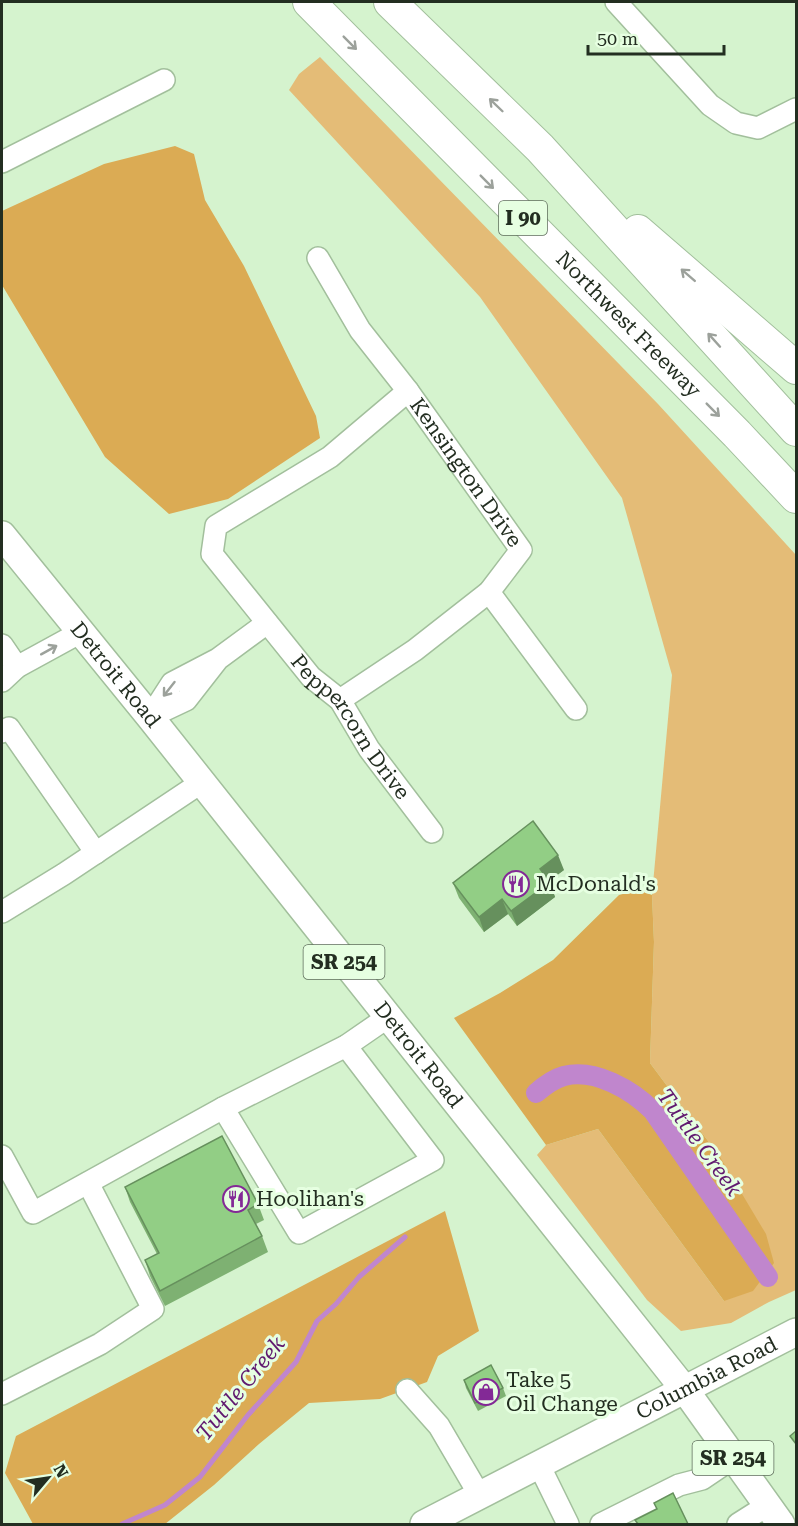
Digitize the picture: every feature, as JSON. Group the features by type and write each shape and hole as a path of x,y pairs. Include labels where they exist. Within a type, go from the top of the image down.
{"highway":[{"name":"Northwest Freeway","path":"309,2 737,434 796,497"},
{"name":"I 90","path":"390,2 540,148 796,430"},
{"path":"540,148 796,368"},
{"path":"737,434 796,514"}],"main road":[{"name":"Detroit Road","path":"2,535 202,782 685,1390 775,1515"},
{"name":"Columbia Road","path":"424,1524 796,1332"}],"street":[{"path":"616,2 710,105 736,123 758,128 796,109"},
{"path":"2,162 164,80"},
{"name":"Kensington Drive","path":"318,258 360,330 408,392 520,550 489,592 415,650 340,700"},
{"name":"Peppercorn Drive","path":"408,392 330,457 216,526 212,554 311,677 340,700 369,749 432,832"},
{"path":"489,592 576,708"},
{"path":"150,717 172,683 218,659 267,623"},
{"path":"2,645 9,674 81,632"},
{"path":"2,732 9,728 96,853"},
{"path":"2,912 202,782"},
{"path":"3,1160 33,1213 223,1108 346,1047 388,1017"},
{"path":"223,1108 300,1233 433,1160 346,1047"},
{"path":"2,1394 100,1344 153,1309 88,1183"},
{"path":"407,1390 439,1426 480,1496"},
{"path":"601,1524 679,1485 702,1479 733,1458"},
{"path":"539,1465 568,1524"},
{"path":"738,1524 775,1515"}],"shaded area":[{"path":"320,57 658,404 796,555 796,1290 731,1323 681,1331 647,1300 537,1155 546,1145 598,1129 724,1301 720,1157 650,1063 654,942 652,895 672,675 622,498 480,297 289,90 299,74"},
{"path":"175,146 194,154 205,200 244,266 316,416 320,438 228,499 169,514 105,457 2,285 2,211 104,164"},
{"path":"638,890 652,895 654,942 650,1063 720,1157 766,1234 774,1263 753,1291 724,1301 598,1129 546,1145 454,1018 553,960 619,895"},
{"path":"445,1211 479,1331 438,1356 427,1382 380,1399 309,1403 165,1524 33,1524 5,1473 16,1436"}],"building":[{"path":"533,821 558,855 540,869 550,882 511,911 502,899 479,917 453,883"},
{"path":"222,1136 258,1204 248,1210 262,1236 160,1291 145,1260 159,1253 125,1187"},
{"name":"Take 5 Oil Change","path":"491,1365 503,1388 475,1403 464,1380"},
{"path":"796,1431 796,1444 790,1436"},
{"path":"673,1493 688,1524 638,1524 635,1520 657,1509 654,1503"}],"waterway":[{"name":"Tuttle Creek","path":"536,1093 560,1077 576,1074 588,1075 612,1083 644,1103 653,1111 768,1277"},
{"name":"Tuttle Creek","path":"122,1524 165,1505 200,1477 248,1415 296,1362 317,1321 336,1304 359,1277 405,1237"}],"place":[{"name":"McDonald's","path":"516,884"},
{"name":"Hoolihan's","path":"236,1199"},
{"name":"Take 5 Oil Change","path":"486,1392"}]}
